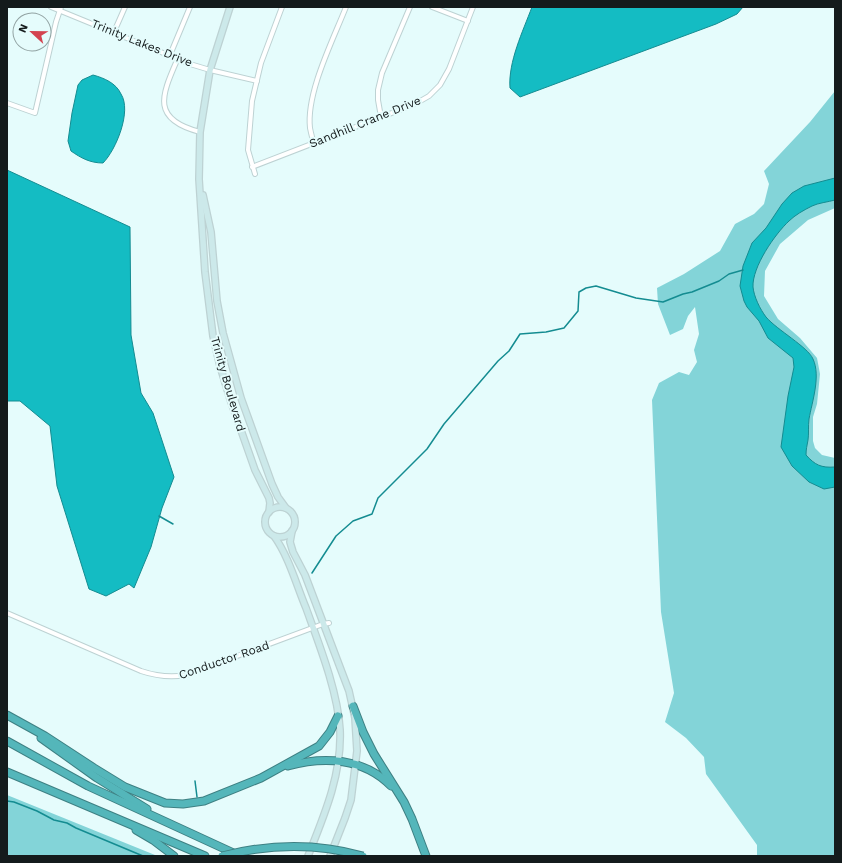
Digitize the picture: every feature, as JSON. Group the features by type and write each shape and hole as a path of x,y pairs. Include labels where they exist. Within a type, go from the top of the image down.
{"highway":[{"path":"353,706 363,732 372,749 404,802 426,856"},
{"path":"7,715 45,736 125,787 165,803 183,804 204,801 261,778 319,746 330,732 338,716"},
{"path":"26,726 53,748 91,775 175,825"},
{"path":"7,741 88,786 240,856"},
{"path":"274,770 300,763 316,761 338,760 356,764 373,772 386,781 404,802"},
{"path":"7,772 206,856"},
{"path":"108,814 153,840 174,856"},
{"path":"222,856 247,850 298,846 326,848 363,856"}],"main road":[{"name":"Trinity Boulevard","path":"230,7 210,70 200,132 199,179 205,272 213,336 220,366 255,470 269,498 269,512 265,520 265,526 268,532 274,536 285,554 313,628 335,697 340,730 338,760 332,790 323,820 308,856"},
{"name":"Trinity Boulevard","path":"199,179 211,232 217,301 232,371 272,484 278,497 291,512 294,518 295,525 290,542 293,552 305,575 326,624 353,706 357,751 351,800 346,818 330,856"},
{"path":"269,512 277,507 286,508"},
{"path":"274,536 284,537 292,532"}],"street":[{"name":"Trinity Lakes Drive","path":"51,7 61,8 114,32 210,70 257,81"},
{"path":"114,32 125,7"},
{"path":"170,55 190,7"},
{"path":"255,174 248,150 248,134 252,101 268,43 282,7"},
{"path":"314,143 310,126 311,108 324,61 346,7"},
{"path":"381,117 378,90 382,73 410,7"},
{"path":"432,7 468,21"},
{"name":"Sandhill Crane Drive","path":"252,167 419,102 435,90 448,69 474,7"},
{"path":"7,103 35,113 56,22 61,8"},
{"path":"178,58 168,81 163,102 165,110 173,121 200,132"},
{"name":"Conductor Road","path":"7,613 141,671 164,677 186,675 326,624"}],"shaded area":[{"path":"532,7 743,7 737,14 716,24 520,97 510,88 511,68"},
{"path":"93,75 105,79 113,84 119,90 124,101 124,120 121,130 113,149 103,163 90,161 75,154 71,151 68,141 78,85 82,80"},
{"path":"835,91 835,208 808,220 780,244 765,271 764,296 778,319 800,338 817,358 820,374 817,404 813,417 813,441 815,448 822,455 835,458 835,856 757,856 757,845 706,774 704,757 686,738 665,722 674,693 661,612 652,400 659,383 679,372 689,375 697,362 694,350 699,334 695,307 688,316 683,329 670,335 658,304 657,288 684,274 720,251 735,224 754,214 764,204 769,184 764,171 810,122"},
{"path":"7,170 130,227 131,335 141,393 153,413 174,477 162,508 151,547 134,588 129,584 106,596 89,589 57,486 50,426 20,401 7,401"},
{"path":"835,178 835,200 817,204 809,208 794,217 783,227 771,242 760,261 756,270 753,287 758,303 766,317 805,349 813,359 816,381 809,419 806,455 819,465 835,467 835,487 824,489 809,482 792,466 781,447 788,396 794,367 793,358 768,338 759,321 747,307 740,286 743,266 752,243 766,228 782,204 792,193 804,186"},
{"path":"7,795 155,855 156,856 7,856"}],"waterway":[{"path":"312,573 336,536 353,521 372,514 378,498 427,449 444,424 498,361 509,351 520,334 546,332 564,328 578,311 579,292 586,288 596,286 636,298 663,302 692,292 719,281 729,274 743,270"},
{"path":"159,516 173,524"},
{"path":"195,781 197,797"},
{"path":"7,801 14,802 37,811 54,820 67,823 143,856"}]}
